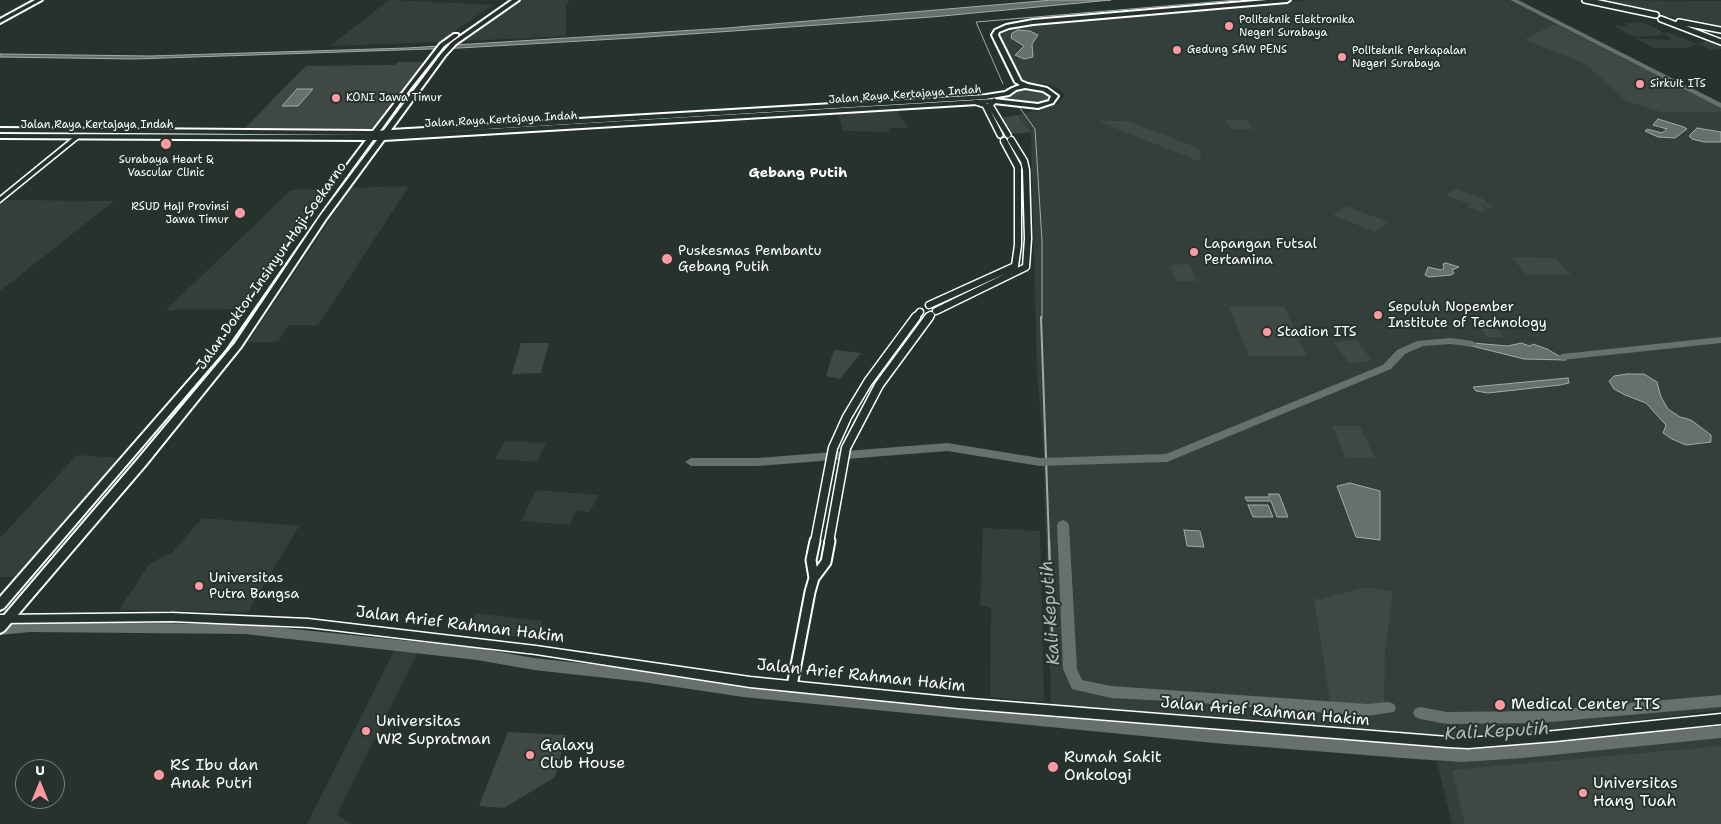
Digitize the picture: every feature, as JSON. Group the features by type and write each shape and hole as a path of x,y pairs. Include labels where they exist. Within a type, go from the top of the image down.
{"main road":[{"path":"0,13 25,0"},
{"path":"0,21 39,0"},
{"name":"Jalan Doktor Insinyur Haji Soekarno","path":"0,605 222,348 315,222 349,184 378,135 420,72 445,47 506,0"},
{"name":"Jalan Doktor Insinyur Haji Soekarno","path":"2,623 191,404 238,345 336,185 427,77 440,59 445,47 516,0"},
{"path":"1193,7 1260,0"},
{"path":"1012,90 995,35 997,31 1008,26 1027,22 1097,15 1288,0"},
{"path":"994,99 1038,106 1051,102 1054,99 1050,90 1019,84 999,52"},
{"path":"420,72 428,72 433,64 440,59"},
{"path":"408,88 414,85 420,77 427,77"},
{"path":"994,99 1012,90 1030,86"},
{"name":"Jalan Raya Kertajaya Indah","path":"0,136 220,138 240,135 378,135 994,99"},
{"name":"Jalan Raya Kertajaya Indah","path":"0,130 226,132 240,135"},
{"path":"220,138 227,134 226,132"},
{"path":"5,193 73,136"},
{"path":"183,394 186,397 198,395"},
{"path":"176,403 191,404"},
{"name":"Jalan Arief Rahman Hakim","path":"2,623 137,616 298,622 522,648 648,668 792,686 1212,725 1468,743 1564,736 1721,719"}],"street":[{"path":"1586,0 1659,17 1721,28"},
{"path":"1591,0 1659,17 1721,42"},
{"path":"792,686 814,578 811,560 833,448 844,424 868,382 920,312 920,307 929,305 1012,268 1016,263 1018,167 990,105 994,99"},
{"path":"814,578 826,562 846,448 878,385 933,313 1026,267 1028,239 1024,161 985,106 977,100"},
{"path":"1016,197 1026,197"},
{"path":"1018,238 1028,239"},
{"path":"929,305 933,313"},
{"path":"920,312 933,313"},
{"path":"868,382 878,385"},
{"path":"844,424 856,427"}],"shaded area":[{"path":"389,0 493,5 439,42 330,46"},
{"path":"521,0 571,0 566,3 566,36 465,41"},
{"path":"1052,0 1111,0 932,17 459,48 134,59 0,57 0,54 150,56 407,48 727,28"},
{"name":"Sepuluh Nopember Institute of Technology","path":"1308,0 1509,0 1721,108 1721,710 1557,730 1452,736 1051,706 1043,443 1037,374 1031,132 1018,115 1058,104 1065,95 1059,89 1048,84 1021,82 999,40 1001,32 1008,28 1043,22"},
{"path":"1595,0 1721,1 1721,26 1650,13"},
{"path":"1641,22 1656,28 1665,35 1634,37 1614,26 1627,26 1624,23"},
{"name":"Sirkuit ITS","path":"1555,24 1721,108 1721,112 1661,112 1626,101 1589,67 1574,59 1524,40"},
{"path":"1018,30 1030,31 1038,35 1032,44 1033,57 1024,59 1015,55 1024,46 1011,38 1012,33"},
{"path":"1664,32 1695,43 1714,40 1721,44 1721,49 1711,50 1697,44 1687,48 1654,48 1635,38 1671,40"},
{"name":"KONI Jawa Timur","path":"398,62 424,62 373,130 244,129 306,66 395,65"},
{"path":"1024,88 1042,90 1049,94 1050,98 1045,102 1035,104 1015,99 988,99 1012,96 1014,91"},
{"path":"297,89 313,89 298,106 282,106"},
{"path":"897,108 902,121 905,121 908,128 889,128 889,132 843,131 838,112"},
{"path":"1018,115 1031,132 1012,134 1001,118"},
{"path":"1658,119 1687,129 1675,138 1658,137 1645,131 1647,129 1662,133 1667,129 1653,125"},
{"path":"1226,120 1247,120 1253,129 1231,129"},
{"path":"1097,121 1127,121 1168,136 1200,149 1201,162"},
{"path":"1697,128 1721,132 1721,142 1704,142 1692,139 1689,136"},
{"path":"406,186 408,188 318,325 289,325 278,342 248,342 351,188"},
{"path":"322,189 324,191 321,197 241,309 166,310 291,190"},
{"path":"1456,189 1482,198 1493,208 1487,208 1481,202 1486,209 1483,212 1468,207 1470,204 1445,195"},
{"path":"6,200 114,201 0,291 0,204"},
{"path":"1346,206 1388,222 1375,232 1333,215"},
{"path":"1512,257 1556,258 1571,275 1526,275"},
{"path":"1446,263 1459,267 1452,270 1454,273 1451,275 1429,277 1425,275 1428,267 1441,270 1444,268 1443,264"},
{"path":"1190,264 1197,281 1176,281 1170,265"},
{"name":"Stadion ITS","path":"1229,307 1284,307 1307,356 1249,356"},
{"path":"1476,321 1493,323 1503,337 1487,337"},
{"path":"1357,340 1372,361 1349,363 1334,342"},
{"path":"521,343 549,343 541,373 512,374"},
{"path":"1472,343 1508,346 1521,343 1530,346 1533,344 1547,349 1566,360 1524,359 1472,346"},
{"path":"834,350 861,353 840,379 826,376"},
{"path":"1644,374 1657,382 1661,397 1668,409 1680,417 1691,420 1711,435 1711,442 1686,445 1663,433 1666,425 1646,403 1614,389 1609,381 1614,376"},
{"path":"1568,378 1569,383 1560,385 1488,393 1476,391 1473,387"},
{"path":"1332,426 1360,426 1375,458 1346,458"},
{"path":"505,441 546,443 537,462 495,459"},
{"path":"77,455 121,458 17,577 0,577 0,538"},
{"path":"1350,483 1380,491 1380,540 1356,537 1337,486"},
{"path":"536,490 598,495 590,512 576,511 570,525 521,521"},
{"path":"1269,494 1279,494 1288,517 1277,517 1271,501 1247,501 1245,497 1269,497"},
{"path":"1248,505 1268,505 1273,517 1253,517"},
{"name":"Universitas Putra Bangsa","path":"202,518 299,526 248,612 119,610 150,563 173,552"},
{"path":"983,528 1040,531 1044,702 990,697 991,608 980,605"},
{"path":"1184,530 1200,531 1204,547 1187,546"},
{"path":"1364,587 1393,592 1385,651 1384,708 1331,705 1329,694 1314,598 1319,600"},
{"path":"476,613 543,621 535,639 467,630"},
{"name":"Universitas WR Supratman","path":"394,651 418,652 337,814 350,824 307,824"},
{"name":"Galaxy Club House","path":"508,732 566,735 555,777 504,808 479,806"},
{"name":"Universitas Hang Tuah","path":"1721,737 1721,824 1452,824 1437,762"},
{"name":"Universitas Hang Tuah","path":"1721,746 1721,824 1465,824 1452,770"}],"waterway":[{"path":"1003,84 976,22 1237,0"},
{"path":"1513,0 1721,106"},
{"path":"1017,104 1035,129 1042,241 1042,318"},
{"path":"1041,317 1049,542"},
{"path":"1562,357 1721,340"},
{"path":"691,462 758,462 947,447 1040,462 1167,458 1387,367 1401,352 1421,343 1451,341 1472,344"},
{"name":"Kali Keputih","path":"1063,525 1070,669 1077,685 1111,692 1367,710 1389,708"},
{"path":"1049,541 1053,663"},
{"path":"0,630 30,627 245,629 477,654 534,664 643,676 743,691 1214,736 1462,755 1721,732"},
{"name":"Kali Keputih","path":"1420,713 1447,718 1538,717 1721,701"}],"place":[{"name":"Politeknik Elektronika Negeri Surabaya","path":"1229,26"},
{"name":"Gedung SAW PENS","path":"1177,50"},
{"name":"Politeknik Perkapalan Negeri Surabaya","path":"1342,57"},
{"name":"Sirkuit ITS","path":"1640,84"},
{"name":"KONI Jawa Timur","path":"336,98"},
{"name":"Surabaya Heart & Vascular Clinic","path":"166,144"},
{"name":"RSUD Haji Provinsi Jawa Timur","path":"240,213"},
{"name":"Lapangan Futsal Pertamina","path":"1194,252"},
{"name":"Puskesmas Pembantu Gebang Putih","path":"667,259"},
{"name":"Sepuluh Nopember Institute of Technology","path":"1378,315"},
{"name":"Stadion ITS","path":"1267,332"},
{"name":"Universitas Putra Bangsa","path":"199,586"},
{"name":"Medical Center ITS","path":"1500,705"},
{"name":"Universitas WR Supratman","path":"366,731"},
{"name":"Galaxy Club House","path":"530,755"},
{"name":"Rumah Sakit Onkologi","path":"1053,767"},
{"name":"RS Ibu dan Anak Putri","path":"159,775"},
{"name":"Universitas Hang Tuah","path":"1583,793"}],"district":[{"name":"Gebang Putih","path":"798,173"}]}
